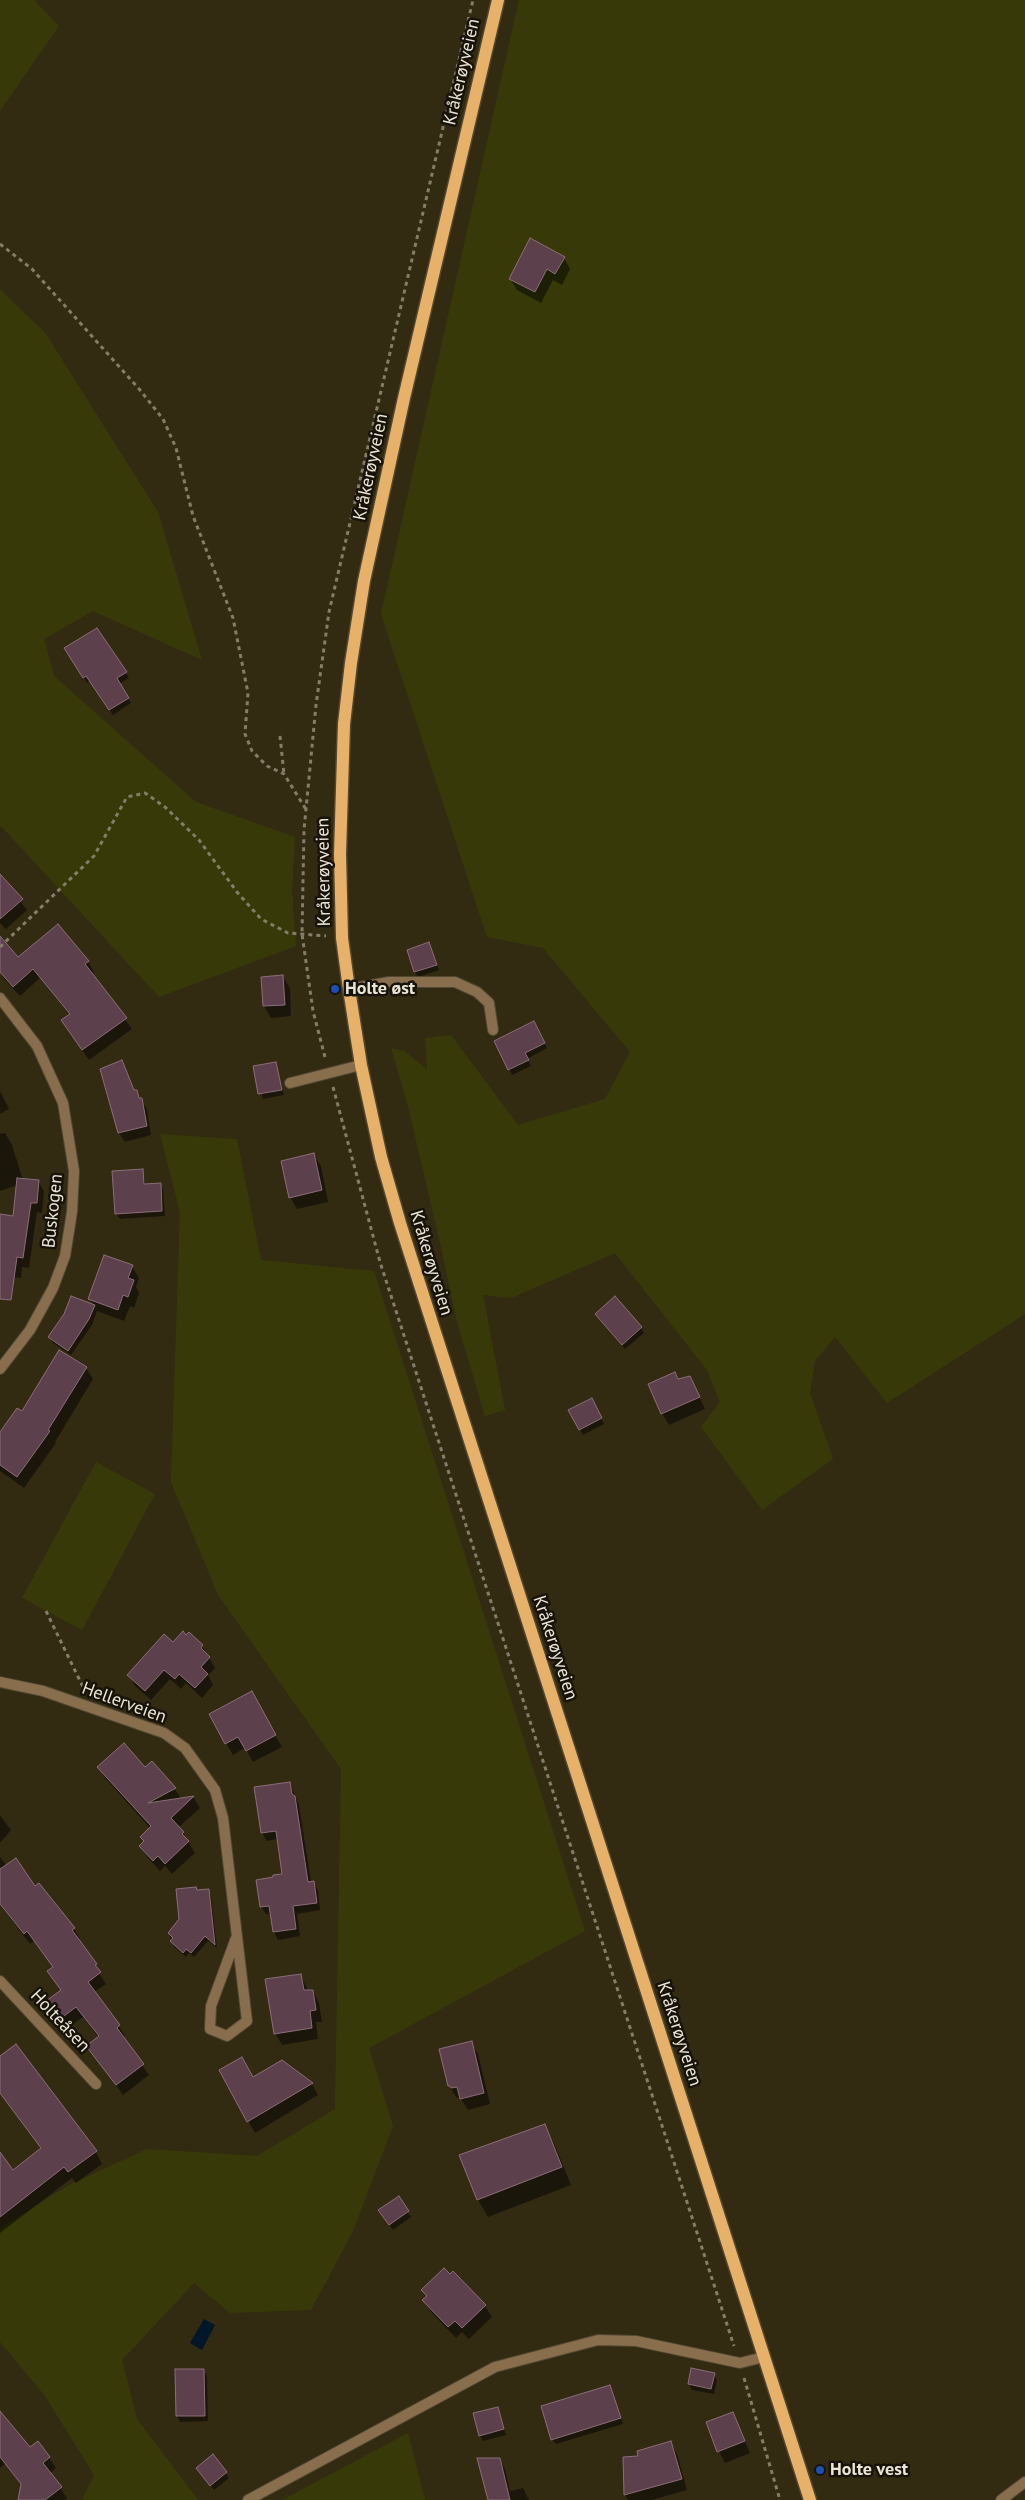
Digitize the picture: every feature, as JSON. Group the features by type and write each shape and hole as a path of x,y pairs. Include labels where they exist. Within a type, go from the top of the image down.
{"main road":[{"name":"Kråkerøyveien","path":"498,0 404,398 363,590 351,663 342,768 340,854 342,938 348,989 361,1065 381,1157 400,1224 810,2500"}],"street":[{"path":"348,989 390,982 455,982 477,992 489,1003 493,1030"},
{"name":"Buskogen","path":"0,998 37,1046 63,1103 74,1172 72,1212 65,1256 53,1288 30,1330 0,1368"},
{"path":"290,1083 361,1065"},
{"name":"Hellerveien","path":"0,1682 43,1691 164,1733 185,1748 215,1790 223,1818 247,2021 227,2036 210,2029 211,2006 236,1938"},
{"name":"Holteåsen","path":"0,1981 96,2084"},
{"path":"248,2500 495,2367 598,2340 636,2341 740,2363 764,2357"},
{"path":"1001,2500 1025,2482"}],"path":[{"path":"473,0 329,612 316,705 307,812 302,934 313,1011 380,1262 740,2363 780,2500"},
{"path":"0,244 32,270 140,390 163,419 176,448 193,516 233,618 248,693 246,734 248,743 252,752 266,766 284,774"},
{"path":"280,736 284,774 307,812"},
{"path":"0,946 94,856 127,797 144,793 165,807 199,840 237,892 260,919 288,933 342,938"},
{"path":"46,1611 79,1675 89,1707"}],"shaded area":[{"path":"0,0 34,0 59,26 0,111"},
{"path":"519,0 1025,0 1025,1314 887,1403 835,1337 815,1361 810,1393 833,1459 762,1510 701,1427 720,1402 707,1370 615,1253 511,1298 483,1295 505,1410 485,1416 457,1322 408,1106 391,1048 404,1051 427,1069 425,1038 451,1035 518,1125 605,1099 630,1052 543,948 487,937 381,614"},
{"path":"0,289 46,334 158,512 202,660 93,611 44,639 54,676 196,802 295,837 292,891 296,946 159,997 0,825"},
{"path":"160,1134 237,1139 261,1260 374,1271 585,1931 369,2048 393,2126 353,2231 311,2310 230,2313 194,2283 122,2360 137,2419 198,2500 82,2500 94,2475 45,2396 0,2342 0,2228 69,2185 147,2149 257,2156 335,2109 341,1769 218,1595 171,1482 180,1212"},
{"path":"96,1462 155,1494 82,1630 22,1598"},
{"path":"408,2433 425,2500 282,2500"}],"water":[{"path":"204,2319 215,2325 202,2350 190,2343"}],"building":[{"path":"530,238 565,257 555,274 547,269 535,292 509,279"},
{"path":"97,628 127,672 117,678 129,698 109,710 86,676 83,678 64,648"},
{"path":"0,874 23,899 0,919"},
{"path":"58,924 89,961 85,964 127,1018 82,1050 61,1020 70,1014 33,969 13,987 0,972 0,936 18,957"},
{"path":"429,942 437,965 414,972 407,950"},
{"path":"283,975 285,1005 263,1006 261,977"},
{"path":"534,1021 545,1043 525,1053 529,1060 508,1070 494,1041"},
{"path":"122,1060 134,1090 137,1090 139,1098 142,1098 147,1126 118,1133 100,1069"},
{"path":"276,1062 282,1090 258,1094 253,1066"},
{"path":"314,1153 322,1190 289,1198 281,1161"},
{"path":"143,1169 144,1184 161,1183 162,1211 115,1214 112,1171"},
{"path":"17,1178 39,1180 37,1203 31,1203 23,1258 17,1257 11,1300 0,1299 0,1214 13,1216"},
{"path":"104,1255 133,1265 128,1278 134,1280 128,1297 123,1295 118,1310 88,1299"},
{"path":"71,1296 95,1305 89,1319 68,1351 48,1337 64,1314"},
{"path":"615,1296 642,1327 622,1345 595,1314"},
{"path":"59,1350 87,1367 48,1430 50,1431 17,1477 0,1465 0,1432 17,1408 22,1411"},
{"path":"675,1372 678,1379 690,1376 700,1397 661,1414 648,1384"},
{"path":"592,1398 602,1418 579,1430 568,1410"},
{"path":"183,1631 186,1635 189,1632 203,1645 201,1648 210,1657 201,1667 208,1674 195,1688 179,1674 175,1679 164,1670 145,1691 127,1675 164,1634 173,1642"},
{"path":"252,1691 276,1735 246,1751 238,1737 225,1744 209,1714"},
{"path":"124,1743 145,1767 152,1761 176,1788 148,1803 194,1796 171,1818 184,1832 182,1834 189,1841 165,1864 158,1856 153,1861 139,1846 144,1841 140,1837 151,1826 97,1767"},
{"path":"290,1782 292,1794 295,1796 308,1882 314,1881 317,1903 293,1906 296,1929 273,1932 269,1906 260,1907 256,1880 282,1874 276,1831 261,1833 254,1787"},
{"path":"16,1858 35,1886 39,1883 75,1928 72,1930 101,1972 88,1982 120,2025 117,2028 144,2064 116,2085 86,2046 99,2036 76,2007 56,2022 42,2004 61,1990 47,1971 53,1967 27,1931 24,1934 0,1904 0,1869"},
{"path":"196,1887 197,1890 209,1889 215,1945 205,1936 191,1953 186,1949 183,1953 170,1941 173,1938 168,1933 179,1919 176,1889"},
{"path":"301,1974 304,1990 313,1990 316,2010 310,2011 312,2028 274,2034 265,1979"},
{"path":"472,2041 484,2093 460,2099 457,2087 451,2088 448,2086 439,2049"},
{"path":"16,2044 97,2151 68,2172 64,2167 0,2217 0,2152 13,2170 41,2148 0,2093 0,2056"},
{"path":"242,2057 253,2077 282,2060 313,2083 247,2122 219,2070"},
{"path":"545,2124 562,2167 477,2200 459,2155"},
{"path":"399,2196 409,2211 389,2225 378,2210"},
{"path":"444,2268 450,2274 453,2271 486,2305 462,2328 455,2321 448,2327 422,2300 427,2296 421,2290"},
{"path":"691,2368 715,2373 711,2389 688,2384"},
{"path":"175,2369 204,2369 205,2416 176,2416"},
{"path":"610,2385 621,2418 551,2440 541,2406"},
{"path":"498,2407 504,2429 479,2436 473,2413"},
{"path":"0,2411 30,2447 38,2441 50,2457 43,2463 62,2487 45,2500 18,2500 21,2484 0,2457"},
{"path":"733,2412 745,2441 717,2452 706,2422"},
{"path":"671,2441 682,2479 624,2495 623,2457 638,2456 637,2451"},
{"path":"213,2454 227,2472 210,2486 196,2468"},
{"path":"477,2458 500,2458 510,2500 488,2500"}],"place":[{"name":"Holte øst","path":"335,989"},
{"name":"Holte vest","path":"820,2470"}]}
